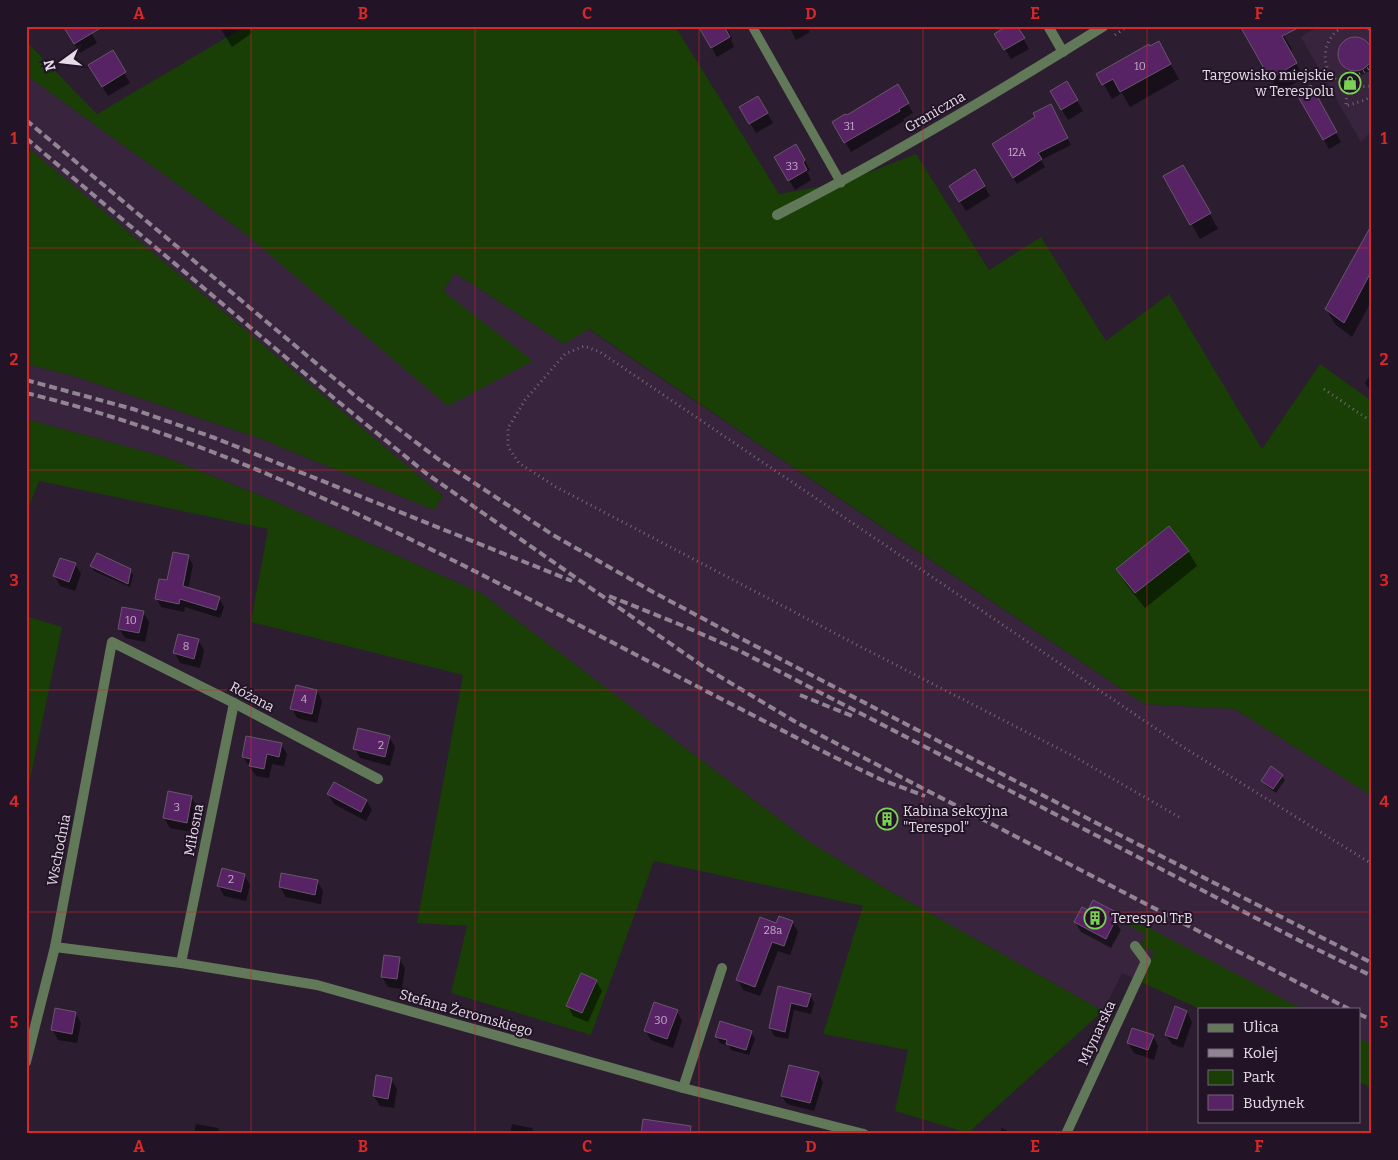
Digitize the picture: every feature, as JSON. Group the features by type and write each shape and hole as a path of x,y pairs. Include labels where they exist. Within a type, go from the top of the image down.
{"street":[{"path":"1048,26 1063,52"},
{"name":"Graniczna","path":"777,216 841,182 1104,26"},
{"name":"Różana","path":"112,642 234,703 378,779"},
{"name":"Wschodnia","path":"26,1062 55,948 112,642"},
{"name":"Miłosna","path":"181,963 234,703"},
{"name":"Młynarska","path":"1066,1134 1146,961 1135,946"},
{"name":"Stefana Żeromskiego","path":"55,948 181,963 317,985 683,1088 864,1134"},
{"path":"683,1088 722,968"}],"lane":[{"path":"752,26 841,182"}],"path":[{"path":"1347,26 1334,33 1327,43 1324,57 1328,69 1340,82 1348,85 1372,86"},
{"path":"1360,26 1370,29 1372,39"},
{"path":"1372,65 1367,71 1351,79 1348,85 1346,106 1366,100 1372,96"},
{"path":"1179,817 1075,757 556,487 519,463 508,447 508,428 525,400 565,354 584,346 600,352 1183,747 1372,864"},
{"path":"1324,388 1372,422"}],"shaded area":[{"name":"Targowisko miejskie w Terespolu","path":"1319,26 1372,26 1372,130 1361,142 1301,37"},
{"path":"26,75 242,231 443,291 455,273 564,344 588,329 1144,704 1235,709 1372,796 1372,1088 1360,1082 1360,1008 1198,1008 1122,973 1103,1011 876,883 808,841 481,593 269,499 165,457 26,419 26,364 74,376 259,438 434,510 443,496 26,146"}],"green space":[{"path":"246,26 675,26 779,194 841,183 916,154 989,270 1041,237 1106,341 1169,294 1262,449 1320,364 1372,401 1372,796 1235,709 1144,704 589,329 564,344 455,273 443,291 533,361 448,406 242,231 26,75 26,41 97,114"},
{"path":"26,146 443,496 434,510 259,438 74,376 26,364"},
{"path":"26,419 165,457 269,499 481,593 808,841 876,883 1103,1011 968,1133 895,1111 908,1050 823,1034 863,906 654,861 591,1035 451,993 467,926 417,923 463,675 251,622 268,529 39,481 26,514"},
{"path":"26,616 62,627 26,799"},
{"path":"1121,913 1300,1008 1198,1008 1141,982 1154,952 1140,946 1145,934 1118,920"},
{"path":"1360,1039 1372,1044 1372,1088 1360,1082"}],"building":[{"path":"63,26 104,26 74,44"},
{"path":"698,26 724,26 730,37 711,48"},
{"path":"1007,26 1017,26 1025,38 1004,50 994,34"},
{"path":"1240,26 1302,26 1282,36 1297,63 1270,79"},
{"path":"1355,37 1367,42 1372,54 1367,66 1355,71 1343,66 1338,54 1343,42"},
{"path":"1159,41 1171,64 1120,92 1113,79 1102,85 1096,74 1149,44 1150,46"},
{"path":"113,50 126,72 102,87 88,65"},
{"path":"1067,81 1078,100 1061,110 1050,91"},
{"path":"898,84 909,103 899,109 900,111 844,143 832,122"},
{"path":"1311,85 1337,132 1323,140 1296,93"},
{"path":"758,96 768,113 749,124 739,107"},
{"path":"1051,104 1068,138 1038,153 1042,159 1013,178 992,144 1035,117 1033,113"},
{"path":"796,144 805,160 803,162 807,170 788,181 774,157"},
{"path":"1183,165 1211,213 1190,225 1163,176"},
{"path":"975,169 985,186 959,202 949,186"},
{"path":"1372,224 1372,270 1344,323 1325,309"},
{"path":"1169,526 1189,551 1135,593 1116,569"},
{"path":"173,552 189,555 183,586 220,597 216,610 180,599 179,604 155,599 159,579 167,580"},
{"path":"97,553 131,569 128,584 90,566"},
{"path":"60,558 76,563 69,582 53,576"},
{"path":"122,607 144,611 139,633 118,629"},
{"path":"178,634 199,639 194,659 173,653"},
{"path":"296,685 317,690 312,714 290,709"},
{"path":"358,728 390,736 385,757 353,749"},
{"path":"246,736 282,743 279,757 267,754 264,769 249,766 251,759 242,757"},
{"path":"1271,766 1283,775 1273,789 1261,781"},
{"path":"334,782 367,800 361,812 327,794"},
{"path":"168,791 192,796 187,823 163,818"},
{"path":"222,868 245,874 241,892 217,886"},
{"path":"281,873 318,880 315,895 279,887"},
{"name":"Terespol TrB","path":"1093,900 1114,911 1111,917 1116,919 1106,939 1074,922 1082,907 1088,910"},
{"path":"779,916 793,921 784,946 772,942 755,987 736,980 760,917 776,923"},
{"path":"384,955 400,957 397,979 381,977"},
{"path":"581,973 597,980 582,1013 566,1006"},
{"path":"778,986 811,994 807,1007 791,1003 785,1032 769,1028"},
{"path":"654,1002 678,1010 667,1039 644,1031"},
{"path":"1175,1006 1187,1011 1177,1039 1165,1035"},
{"path":"55,1008 76,1012 72,1034 51,1030"},
{"path":"720,1021 752,1031 746,1050 726,1044 727,1040 715,1037"},
{"path":"1132,1028 1154,1035 1148,1050 1127,1043"},
{"path":"789,1065 819,1072 810,1103 781,1096"},
{"path":"376,1075 392,1078 388,1099 373,1096"},
{"path":"643,1119 691,1126 690,1134 641,1134"}],"railway":[{"path":"26,120 354,395 438,459 553,535 715,625 1104,827 1372,963"},
{"path":"26,138 335,399 427,474 704,667 794,721 841,746 1347,1008"},
{"path":"26,380 133,409 215,438 572,581"},
{"path":"26,393 93,411 159,432 287,482 474,571 832,756 882,780 925,796"},
{"path":"609,596 738,650 1308,945 1372,976"},
{"path":"800,695 852,716"},
{"path":"1360,1014 1372,1020"}],"place":[{"name":"Targowisko miejskie w Terespolu","path":"1350,83"},
{"name":"Kabina sekcyjna \"Terespol\"","path":"887,819"},
{"name":"Terespol TrB","path":"1095,918"}]}
